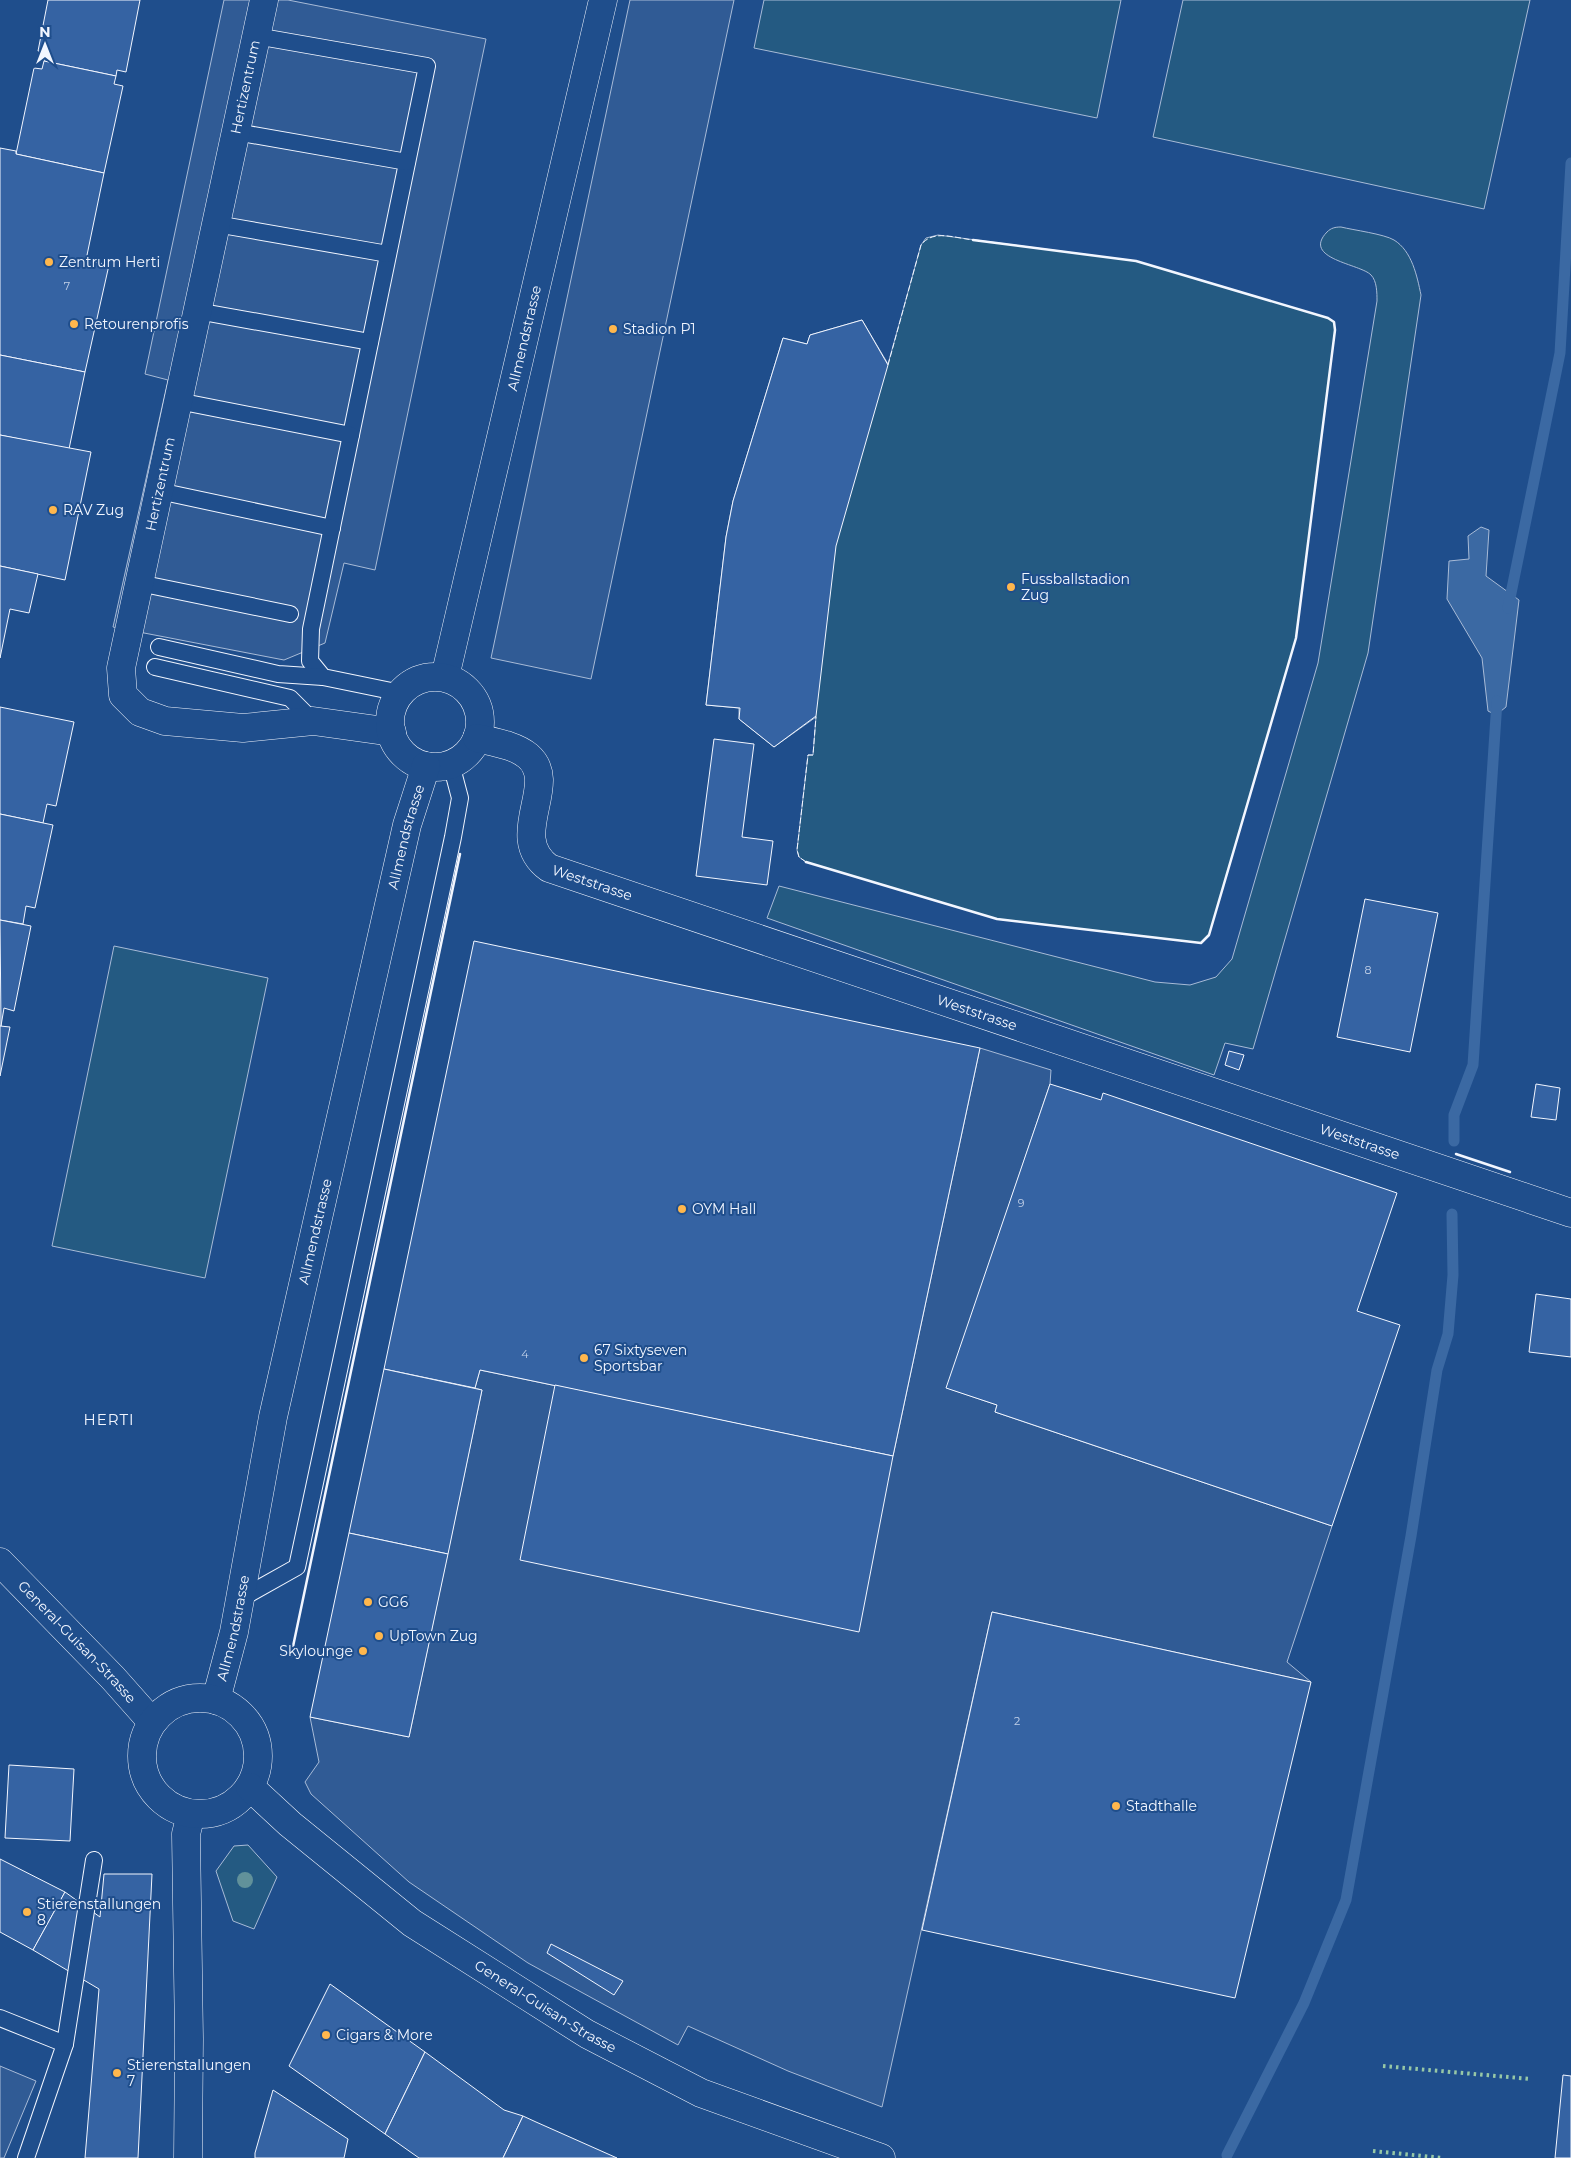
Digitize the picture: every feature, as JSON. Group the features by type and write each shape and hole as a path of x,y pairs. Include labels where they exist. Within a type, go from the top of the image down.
{"street":[{"name":"Hertizentrum","path":"264,0 121,668 122,694 140,712 165,721 243,728 313,721 392,732"},
{"name":"Allmendstrasse","path":"445,678 603,0"},
{"path":"445,678 459,684 471,693 478,707 480,722 478,738 467,753 439,765 414,761 404,754 396,744 392,732 392,712 395,701 410,684 421,679 445,678"},
{"name":"Weststrasse","path":"478,738 520,750 529,756 535,766 538,788 531,841 537,857 549,868 1571,1213"},
{"name":"Allmendstrasse","path":"216,1700 234,1632 276,1407 407,825 439,765"},
{"name":"General-Guisan-Strasse","path":"0,1562 114,1678 152,1722"},
{"path":"198,1698 216,1700 230,1706 252,1728 257,1742 259,1758 257,1773 242,1798 218,1812 190,1814 174,1809 160,1800 150,1786 143,1771 144,1737 152,1722 165,1710 181,1701 198,1698"},
{"name":"General-Guisan-Strasse","path":"250,1787 298,1830 412,1923 587,2034 701,2093 881,2158"},
{"path":"188,2158 189,2039 186,1834 190,1814"}],"lane":[{"path":"256,36 427,66 311,629 310,661 323,677"},
{"path":"236,132 407,162"},
{"path":"216,224 388,254"},
{"path":"197,311 370,342"},
{"path":"178,401 351,436"},
{"path":"159,491 332,528"},
{"path":"139,583 290,614"},
{"path":"160,647 278,674 323,677 401,693"},
{"path":"155,666 290,698 313,721"},
{"path":"240,1599 297,1566 460,798 439,765"},
{"path":"26,2158 64,2044 94,1860"},
{"path":"0,2018 64,2044"}],"shaded area":[{"path":"224,0 288,0 486,39 375,570 344,563 325,643 284,660 113,627 168,380 145,374"},
{"name":"Stadion P1","path":"630,0 734,0 591,679 491,658"},
{"path":"764,0 1121,0 1097,118 754,48"},
{"path":"1183,0 1530,0 1484,209 1153,137"},
{"path":"1341,227 1383,236 1394,240 1400,245 1413,264 1421,295 1368,653 1253,1049 1225,1043 1214,1075 767,918 779,886 1155,982 1190,985 1216,977 1232,959 1318,663 1377,301 1376,284 1371,275 1327,255 1321,249 1321,241 1327,232 1333,228"},
{"name":"Fussballstadion Zug","path":"938,235 1136,261 1328,318 1334,322 1335,330 1296,638 1209,935 1201,943 997,919 806,862 799,857 797,850 808,755 813,755 816,717 774,747 739,719 739,708 706,705 726,537 733,501 783,338 807,344 810,335 862,320 888,364 921,245 926,238"},
{"path":"1481,527 1489,530 1486,576 1519,600 1506,707 1496,715 1488,711 1482,658 1447,599 1449,561 1469,559 1468,536"},
{"path":"114,946 268,978 205,1278 52,1246"},
{"path":"980,1048 1051,1070 1050,1084 947,1388 997,1405 995,1412 1332,1526 1287,1662 1311,1682 992,1612 882,2107 788,2071 688,2026 678,2045 528,1963 409,1882 311,1794 305,1782 319,1762 310,1717 409,1737 482,1390 475,1388 480,1370 893,1456"},
{"path":"248,1845 277,1877 254,1929 233,1921 216,1871 234,1846"},
{"path":"0,2066 36,2081 4,2158 0,2158"}],"building":[{"path":"48,0 140,0 126,72 117,70 116,76 44,61 46,52 38,51"},
{"path":"44,61 116,76 114,84 123,86 104,173 16,154 34,68 42,69"},
{"name":"Zentrum Herti","path":"0,148 16,151 16,154 104,173 86,260 109,265 85,372 0,355"},
{"path":"862,320 888,365 836,546 816,716 774,747 739,719 740,708 706,705 726,537 733,501 783,338 807,344 810,335"},
{"path":"0,355 85,372 69,449 0,435"},
{"path":"0,435 91,452 65,580 0,566"},
{"path":"0,566 38,574 29,613 10,609 0,658"},
{"path":"0,707 74,722 56,806 47,804 43,823 0,814"},
{"path":"714,739 754,744 742,837 773,841 767,885 696,876"},
{"path":"0,814 53,825 35,908 26,906 23,924 0,920"},
{"path":"1365,899 1438,913 1410,1052 1337,1037"},
{"path":"0,920 31,926 14,1011 4,1008 1,1026"},
{"name":"OYM Hall","path":"474,941 980,1048 893,1456 480,1370 475,1388 384,1369"},
{"path":"0,1026 10,1027 0,1076"},
{"path":"1229,1051 1244,1055 1239,1070 1225,1065"},
{"path":"1050,1084 1101,1100 1103,1093 1397,1193 1357,1311 1400,1325 1332,1526 995,1412 997,1405 946,1388"},
{"path":"1536,1084 1560,1088 1556,1120 1531,1117"},
{"path":"1536,1294 1571,1299 1571,1357 1529,1352"},
{"path":"384,1369 482,1390 448,1554 349,1533"},
{"path":"555,1385 893,1456 859,1632 520,1560"},
{"name":"UpTown Zug","path":"349,1533 448,1554 409,1737 310,1717"},
{"name":"Stadthalle","path":"992,1612 1311,1682 1235,1998 922,1930"},
{"path":"9,1765 74,1769 70,1841 5,1838"},
{"name":"Stierenstallungen 8","path":"0,1859 65,1892 33,1950 0,1932"},
{"name":"Stierenstallungen 7","path":"104,1874 152,1874 138,2158 85,2158 99,1989 33,1950 65,1892 100,1917"},
{"path":"551,1944 623,1981 614,1995 547,1953"},
{"path":"330,1984 425,2052 385,2134 289,2066"},
{"path":"425,2052 504,2110 523,2116 503,2158 419,2158 385,2134"},
{"path":"1563,2075 1571,2076 1571,2158 1555,2158"},
{"path":"273,2090 348,2139 344,2158 255,2158"},
{"path":"523,2116 536,2122 617,2158 503,2158"}],"waterway":[{"path":"1508,608 1560,353 1571,163"},
{"path":"1454,1141 1454,1115 1473,1065 1497,701"},
{"path":"1227,2155 1304,2003 1346,1900 1411,1536 1437,1370 1448,1334 1453,1275 1452,1214"}],"hedge":[{"path":"1383,2066 1531,2079"},
{"path":"1373,2151 1443,2158"}],"fence":[{"path":"888,365 921,245 926,240 938,236 952,236 973,240"},
{"path":"806,862 799,857 797,850 808,755 813,755 816,716"}],"wall":[{"path":"806,862 997,919 1201,943 1209,935 1296,638 1335,330 1334,322 1328,318 1136,261 973,240"},
{"path":"291,1656 460,854"},
{"path":"1456,1154 1510,1172"}],"place":[{"name":"Zentrum Herti","path":"49,262"},
{"name":"Retourenprofis","path":"74,324"},
{"name":"Stadion P1","path":"613,329"},
{"name":"RAV Zug","path":"53,510"},
{"name":"Fussballstadion Zug","path":"1011,587"},
{"name":"OYM Hall","path":"682,1209"},
{"name":"67 Sixtyseven Sportsbar","path":"584,1358"},
{"name":"GG6","path":"368,1602"},
{"name":"UpTown Zug","path":"379,1636"},
{"name":"Skylounge","path":"363,1651"},
{"name":"Stadthalle","path":"1116,1806"},
{"name":"Stierenstallungen 8","path":"27,1912"},
{"name":"Cigars & More","path":"326,2035"},
{"name":"Stierenstallungen 7","path":"117,2073"}],"district":[{"name":"HERTI","path":"109,1420"}]}
